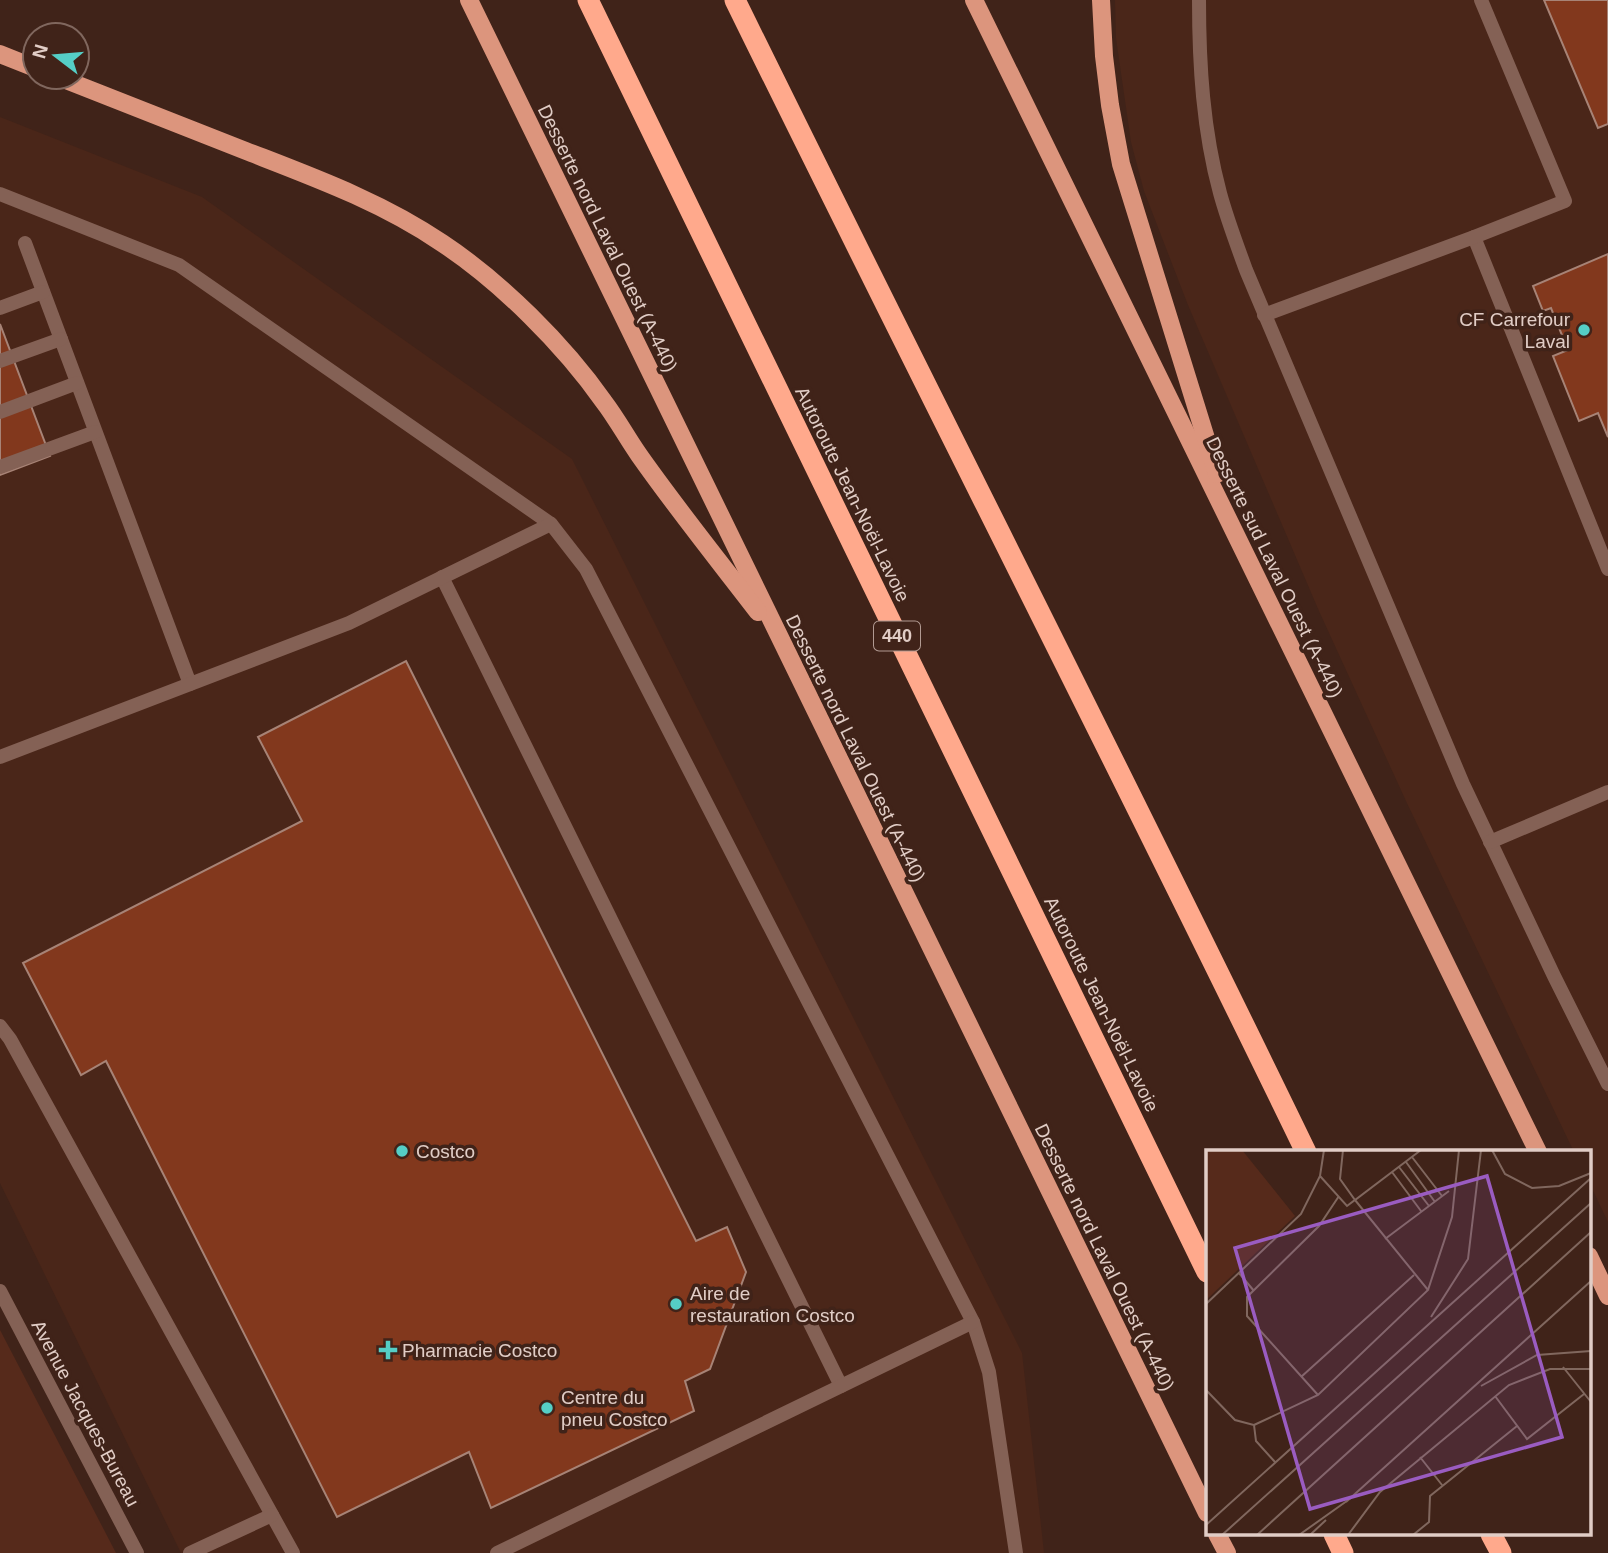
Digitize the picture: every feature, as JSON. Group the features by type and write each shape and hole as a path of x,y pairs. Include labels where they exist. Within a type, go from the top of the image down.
{"highway":[{"name":"Autoroute Jean-Noël-Lavoie","path":"588,0 1206,1270"},
{"path":"736,0 847,229 1182,896 1305,1150"},
{"path":"1335,1536 1343,1553"},
{"path":"1492,1536 1501,1553"}],"main road":[{"name":"Desserte nord Laval Ouest (A-440)","path":"469,0 1206,1511"},
{"name":"Desserte sud Laval Ouest (A-440)","path":"974,0 1537,1150"},
{"path":"1101,0 1107,81 1121,164 1233,528"},
{"path":"0,54 21,62"},
{"path":"91,90 342,190 408,222 474,266 557,343 580,370 604,401 639,456 783,645"},
{"path":"1590,1258 1608,1296"},
{"path":"1218,1536 1227,1553"}],"street":[{"path":"1199,0 1199,56 1203,103 1217,180 1226,214 1264,315 1444,742 1608,1084"},
{"path":"1264,315 1564,201 1481,0"},
{"path":"0,194 179,265 551,524 586,569 973,1322 989,1371 1016,1553"},
{"path":"1474,237 1608,569"},
{"path":"25,243 190,684"},
{"path":"0,308 43,292"},
{"path":"0,361 61,339"},
{"path":"0,412 77,383"},
{"path":"0,467 95,432"},
{"path":"0,757 349,623 551,524"},
{"path":"442,577 841,1386"},
{"path":"1490,842 1608,792"},
{"path":"0,1026 10,1039 293,1553"},
{"name":"Avenue Jacques-Bureau","path":"0,1292 137,1553"},
{"path":"497,1553 973,1322"},
{"path":"190,1553 272,1515"}],"shaded area":[{"path":"1115,0 1608,0 1608,1222 1590,1184 1590,1150 1573,1150 1406,801 1319,611 1188,305 1144,191 1131,142 1116,38"},
{"path":"0,117 202,197 572,459 1022,1353 1044,1553 181,1553 0,1183"},
{"path":"0,1330 116,1553 0,1553"}],"building":[{"path":"1544,0 1608,0 1608,124 1598,128"},
{"name":"CF Carrefour Laval","path":"1608,254 1608,437 1598,413 1579,421 1553,356 1568,350 1551,308 1543,311 1533,286"},
{"path":"0,324 50,456 0,475"},
{"name":"Costco","path":"406,661 696,1241 727,1227 746,1272 710,1369 685,1381 694,1411 491,1508 469,1452 337,1517 106,1061 81,1075 23,963 302,821 258,737"}],"place":[{"name":"CF Carrefour Laval","path":"1584,330"},
{"name":"Costco","path":"402,1151"},
{"name":"Aire de restauration Costco","path":"676,1304"},
{"name":"Pharmacie Costco","path":"388,1350"},
{"name":"Centre du pneu Costco","path":"547,1408"}]}
